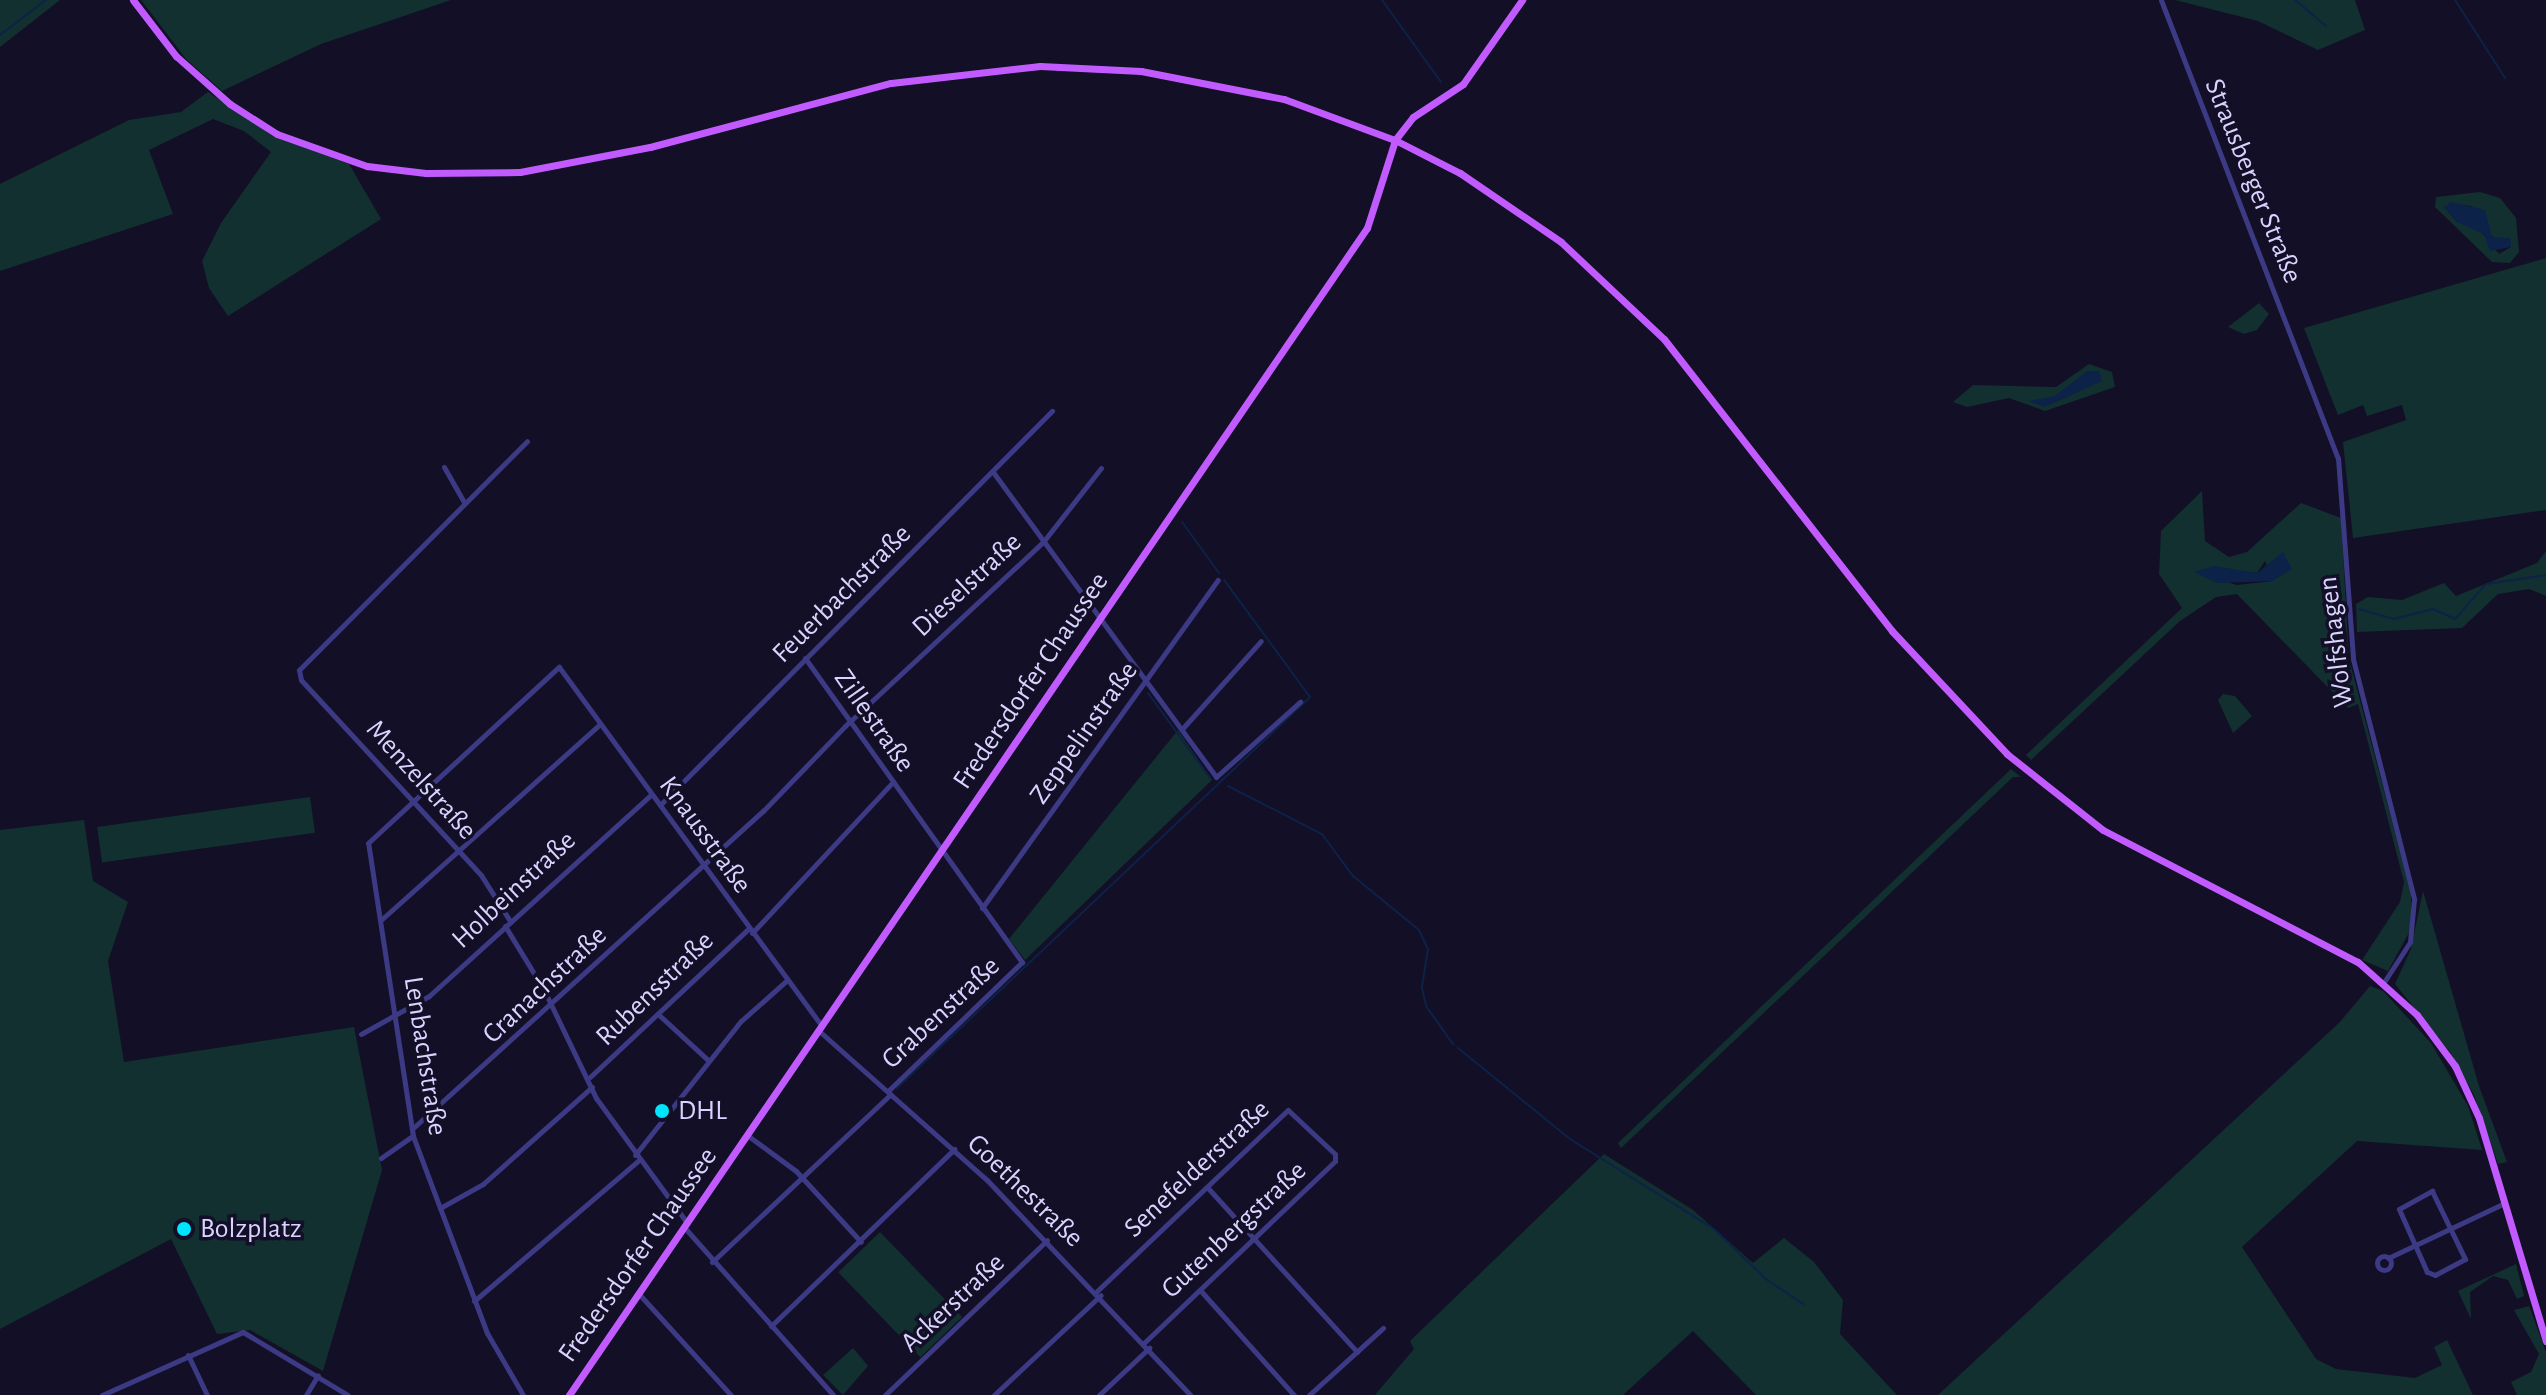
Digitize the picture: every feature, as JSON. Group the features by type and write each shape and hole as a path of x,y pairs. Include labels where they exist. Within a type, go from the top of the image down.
{"main road":[{"path":"133,0 176,56 230,104 277,134 367,166 480,175 611,156 891,83 970,71 1103,67 1284,99 1395,140 1495,194 1561,242 1636,309 1709,390 1892,631 2007,754 2103,830 2214,892 2320,939 2384,982 2428,1028 2463,1081 2505,1203 2546,1341"},
{"name":"Fredersdorfer Chaussee","path":"569,1395 1367,228 1395,140 1413,117 1468,79 1522,0"}],"street":[{"name":"Strausberger Straße","path":"2161,0 2309,376"},
{"name":"Wolfshagen","path":"2309,376 2338,458 2357,680 2415,902 2410,942 2384,982"},
{"name":"Feuerbachstraße","path":"660,805 1052,411"},
{"path":"444,467 464,502 527,441"},
{"name":"Dieselstraße","path":"705,867 850,721 1043,542 1101,468"},
{"path":"993,472 1216,777 1300,702"},
{"name":"Menzelstraße","path":"464,502 299,670 301,680 459,852 507,924 590,1077 592,1087 637,1158 712,1262 833,1395"},
{"name":"Zeppelinstraße","path":"982,908 1218,580"},
{"path":"1182,729 1261,641"},
{"name":"Zillestraße","path":"805,658 1022,964"},
{"name":"Knausstraße","path":"413,801 559,667 820,1028"},
{"path":"382,919 600,724"},
{"name":"Rubensstraße","path":"590,1077 750,931 893,782"},
{"name":"Holbeinstraße","path":"361,1034 398,1018 651,795"},
{"name":"Lenbachstraße","path":"413,801 366,847 382,919 413,1132 474,1301 523,1395"},
{"name":"Cranachstraße","path":"381,1158 705,867"},
{"name":"Grabenstraße","path":"712,1262 1022,964"},
{"path":"474,1301 637,1158 708,1061 786,981"},
{"path":"659,1015 708,1061"},
{"name":"Goethestraße","path":"820,1028 954,1149 1047,1240 1190,1395"},
{"name":"Rubensstraße","path":"440,1208 483,1184 592,1087"},
{"name":"Senefelderstraße","path":"994,1395 1290,1109"},
{"name":"Gutenbergstraße","path":"1099,1395 1200,1290 1336,1158 1290,1109"},
{"path":"747,1135 802,1177 861,1242"},
{"path":"771,1326 954,1149"},
{"path":"1207,1187 1357,1352"},
{"path":"2422,1193 2435,1193 2465,1259 2435,1275 2427,1272 2414,1245 2399,1209 2422,1193"},
{"path":"2388,1258 2505,1203"},
{"name":"Ackerstraße","path":"885,1395 1047,1240"},
{"path":"1200,1290 1294,1395"},
{"path":"639,1294 731,1395"},
{"path":"1309,1395 1383,1328"},
{"path":"102,1395 188,1355 249,1333 348,1395"},
{"path":"188,1355 207,1395"},
{"path":"306,1395 318,1375"}],"green space":[{"path":"0,0 60,0 0,47"},
{"path":"141,0 451,0 321,44 222,91 186,59"},
{"path":"2175,0 2355,0 2365,30 2318,50 2258,21"},
{"path":"208,92 277,137 349,164 381,219 228,316 209,288 202,261 221,223 271,152 244,131 213,119 149,150 173,214 0,271 0,184 129,120 181,112"},
{"path":"2480,192 2500,198 2516,218 2519,252 2510,263 2492,262 2435,207 2436,197","holes":["2457,204 2471,206 2492,236 2511,247 2499,254 2480,230 2457,222 2444,207"]},
{"path":"2546,258 2546,510 2353,538 2343,442 2406,420 2402,405 2367,416 2363,405 2338,415 2304,328"},
{"path":"2259,303 2269,314 2257,330 2244,334 2228,327"},
{"path":"2089,364 2112,372 2115,387 2045,411 2009,398 1967,407 1953,402 1973,385 2056,387"},
{"path":"2202,491 2205,541 2229,557 2247,552 2301,503 2341,518 2349,659 2411,893 2411,929 2388,971 2362,960 2400,902 2404,882 2358,704 2348,708 2237,594 2216,597 2180,621 2031,760 2026,755 2182,608 2159,574 2161,531","holes":["2265,561 2273,581 2237,585 2205,576 2214,567 2257,573"]},
{"path":"2546,551 2546,596 2529,589 2498,594 2462,628 2357,632 2356,604 2368,597 2402,600 2444,583 2456,596 2537,563"},
{"path":"2223,694 2235,696 2252,716 2233,733 2218,700"},
{"path":"1178,730 1212,780 1025,960 1009,939"},
{"path":"2011,769 2021,777 2013,777 1621,1148 1618,1143"},
{"path":"310,797 315,833 102,863 97,827"},
{"path":"84,820 93,881 128,902 108,961 124,1062 354,1027 382,1170 323,1371 250,1330 217,1334 171,1239 0,1329 0,830"},
{"path":"2423,891 2479,1086 2507,1162 2498,1164 2474,1095 2450,1052 2395,984 2411,949"},
{"path":"2370,986 2383,991 2431,1043 2468,1106 2482,1150 2357,1141 2242,1247 2316,1359 2336,1369 2415,1378 2442,1365 2434,1347 2447,1340 2473,1395 1938,1395 2340,1022"},
{"path":"1604,1154 1693,1210 1753,1263 1784,1238 1814,1262 1843,1300 1840,1334 1897,1395 1756,1395 1693,1331 1623,1395 1375,1395 1414,1349 1410,1341"},
{"path":"880,1232 962,1317 920,1357 838,1272"},
{"path":"2516,1264 2524,1296 2517,1299 2508,1280 2493,1276 2470,1292 2471,1319 2458,1291"},
{"path":"2529,1306 2546,1352 2546,1395 2517,1395 2511,1382 2531,1372 2539,1354 2514,1310"},
{"path":"853,1348 868,1366 843,1395 823,1375"}],"water":[{"path":"2451,202 2485,210 2492,237 2510,238 2511,247 2490,251 2484,234 2457,222 2444,207"},
{"path":"2087,371 2099,371 2102,381 2045,407 2028,401 2055,396"},
{"path":"2283,552 2292,569 2273,581 2217,583 2194,572 2214,566 2257,573"}],"waterway":[{"path":"0,35 46,0"},
{"path":"1382,0 1441,82"},
{"path":"2295,0 2326,26"},
{"path":"2455,0 2505,78"},
{"path":"1182,522 1219,573"},
{"path":"2359,609 2394,619 2433,609 2455,619 2486,584 2546,575"},
{"path":"897,1088 1310,697 1224,580"},
{"path":"1148,693 1210,778"},
{"path":"1228,786 1322,834 1353,876 1419,930 1428,949 1422,988 1426,1006 1453,1044"},
{"path":"1458,1048 1570,1139 1714,1229 1766,1279 1803,1304"}],"place":[{"name":"DHL","path":"662,1111"},
{"name":"Bolzplatz","path":"184,1229"}]}
